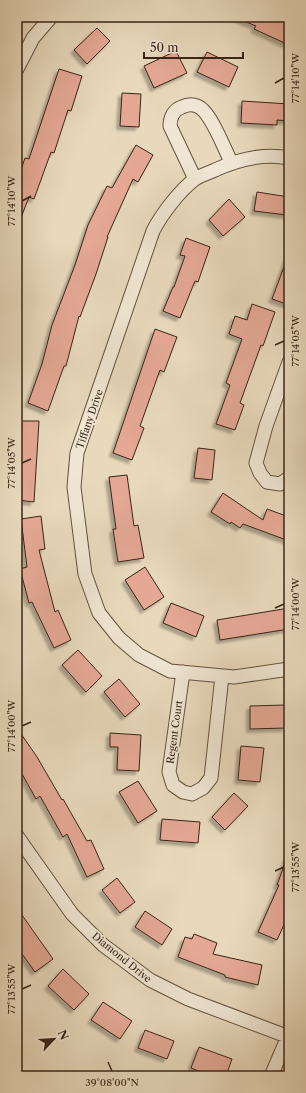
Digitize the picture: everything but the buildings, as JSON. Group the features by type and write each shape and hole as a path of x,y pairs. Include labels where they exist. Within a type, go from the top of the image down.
{"street":[{"path":"17,69 33,38 51,17"},
{"path":"195,179 170,126 170,117 177,108 187,105 198,106 207,114 231,162"},
{"name":"Tiffany Drive","path":"289,158 279,156 252,157 231,162 195,179 160,218 153,231 77,453 74,488 85,574 99,613 119,638 138,655 170,671 222,676 234,677 289,669"},
{"path":"289,362 266,426 256,463 260,474 267,482 280,484 289,478"},
{"name":"Regent Court","path":"183,672 169,772 173,785 183,792 192,794 203,788 211,778 222,676"},
{"name":"Diamond Drive","path":"17,836 72,914 104,945 150,980 188,999 289,1037"},
{"path":"271,1076 289,1037"}]}
